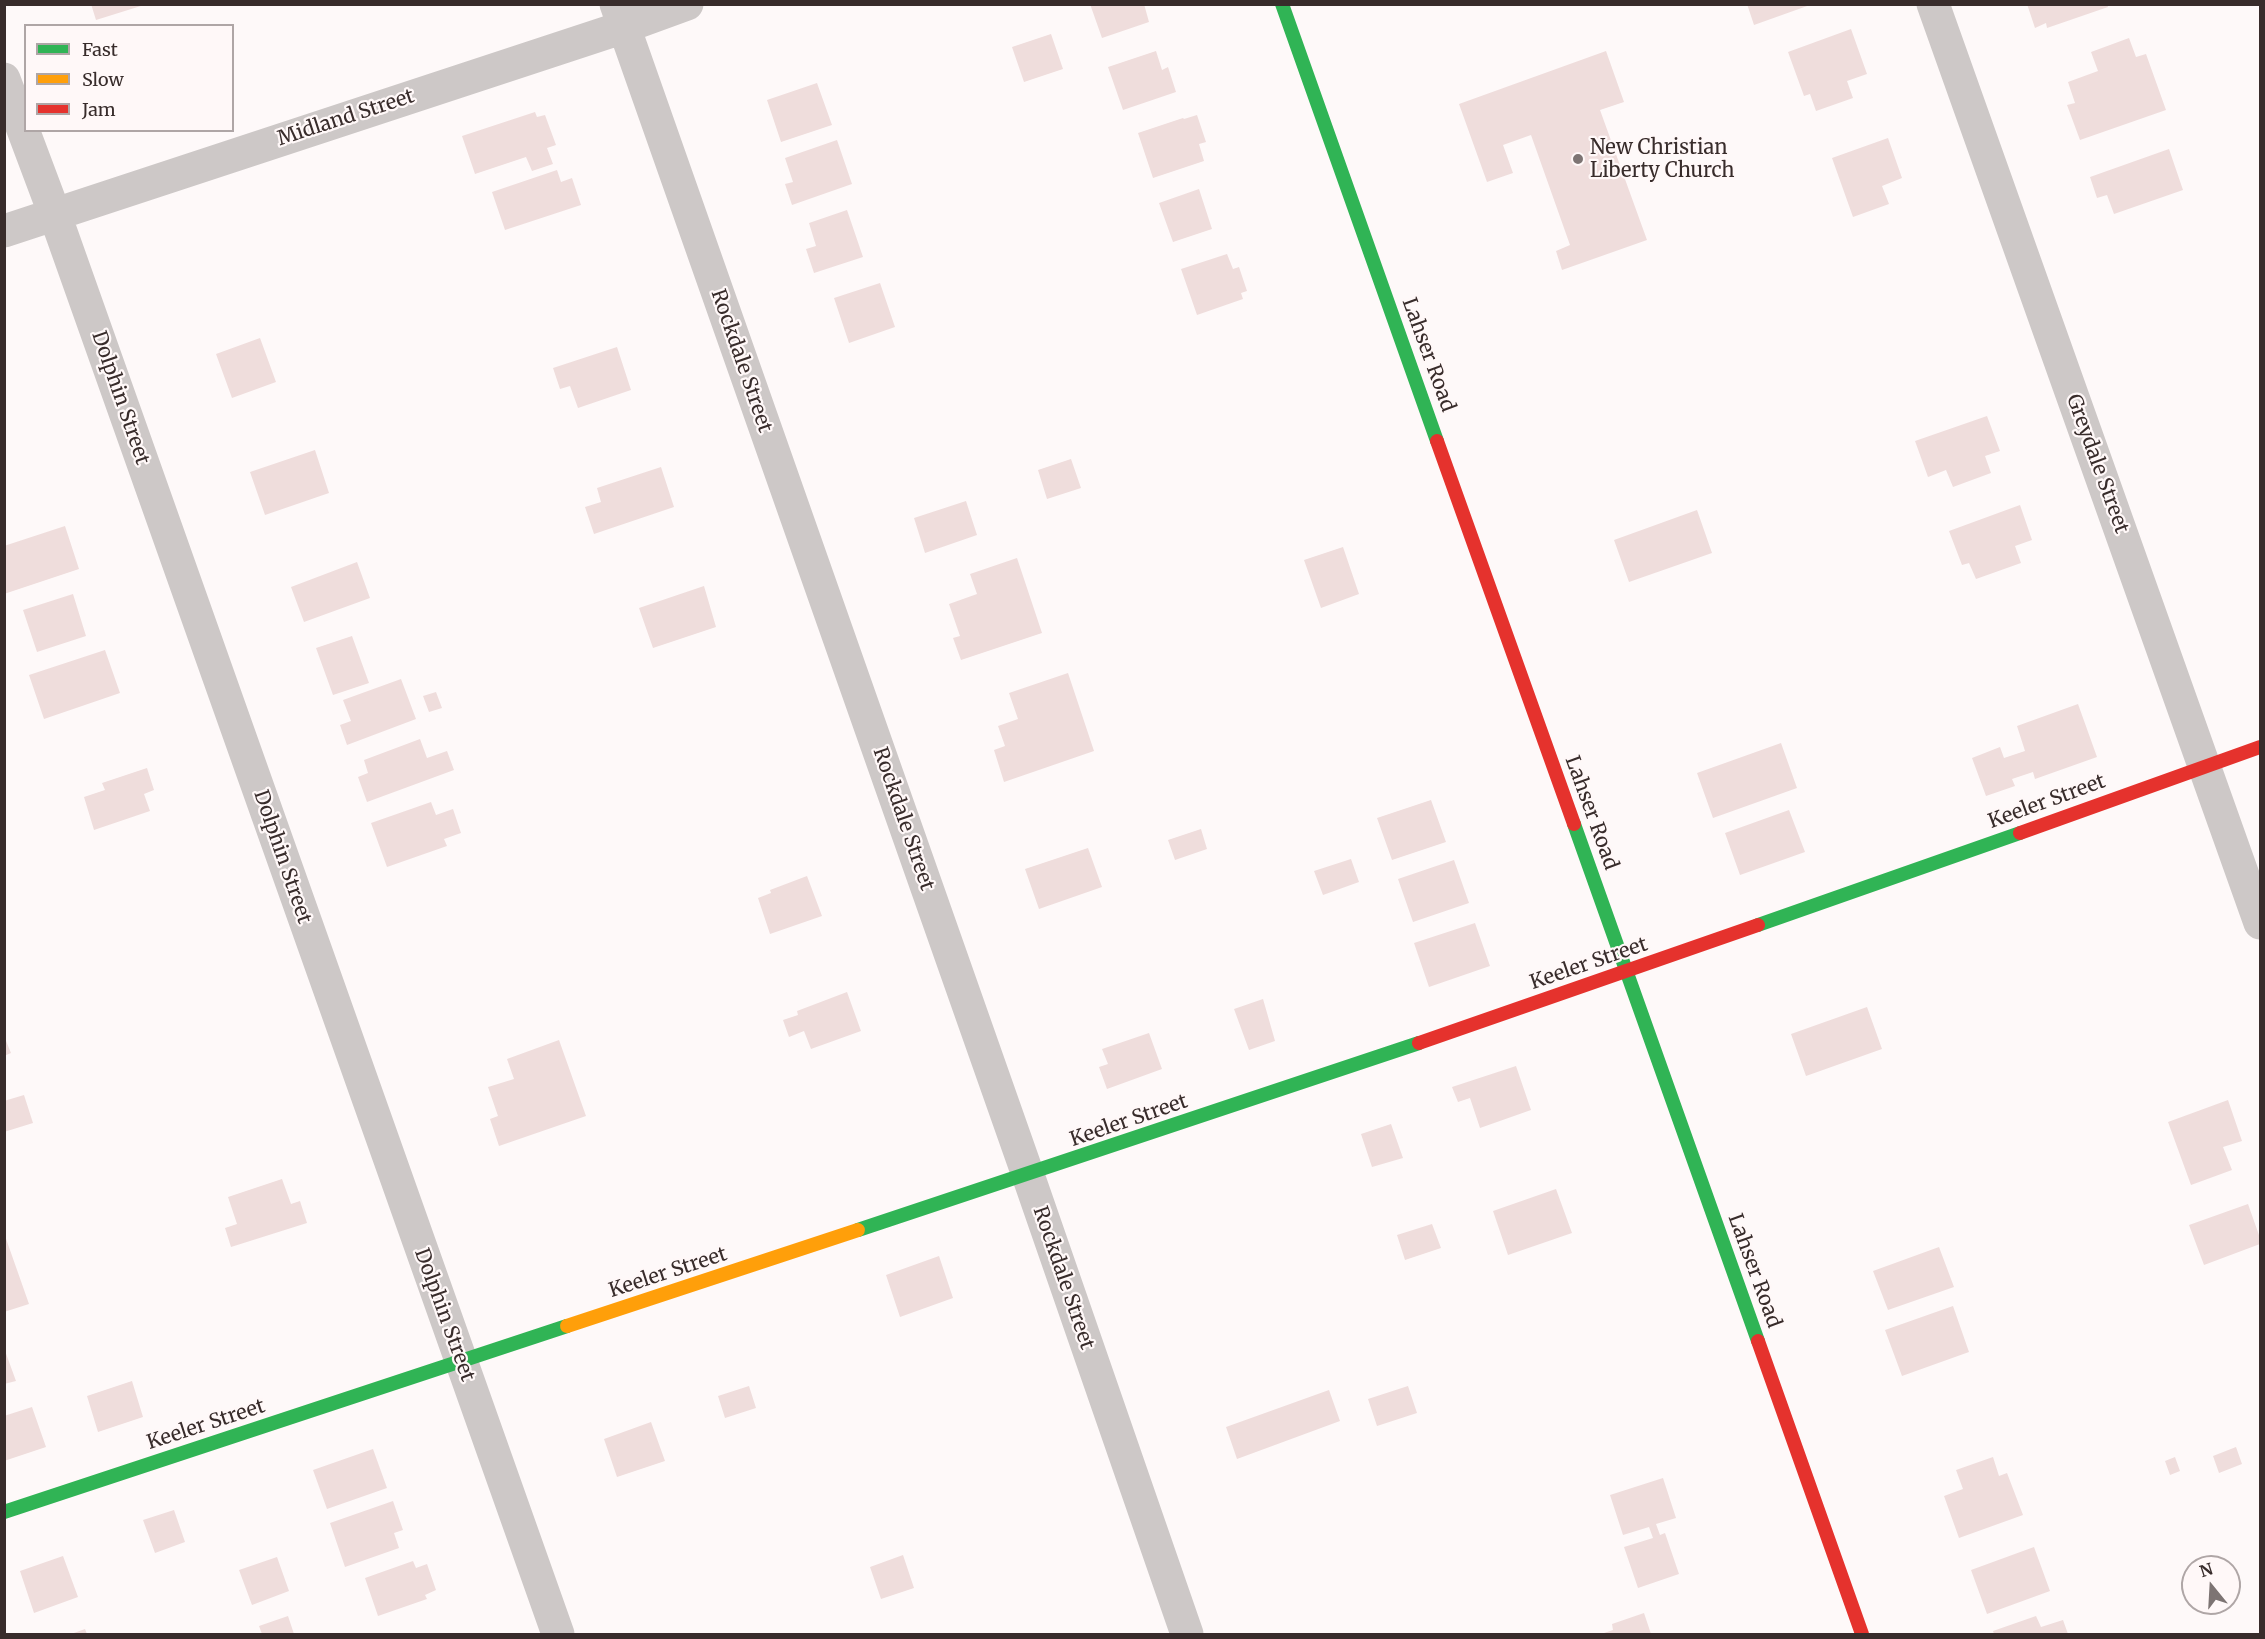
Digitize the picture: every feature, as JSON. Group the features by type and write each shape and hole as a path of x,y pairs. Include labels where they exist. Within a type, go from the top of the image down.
{"street":[{"name":"Midland Street","path":"4,231 574,42 620,16 687,4"},
{"name":"Lahser Road","path":"1282,4 1862,1635"},
{"name":"Greydale Street","path":"1933,4 2260,923"},
{"name":"Rockdale Street","path":"620,16 1028,1175 1187,1635"},
{"name":"Dolphin Street","path":"4,79 55,215 558,1635"},
{"name":"Keeler Street","path":"4,1512 1343,1070 1627,972 2260,747"}],"building":[{"path":"91,4 144,4 144,5 96,20"},
{"path":"1090,4 1144,4 1149,22 1102,38"},
{"path":"1747,4 1810,4 1810,5 1754,25"},
{"path":"2027,4 2107,4 2108,7 2047,28 2046,23 2035,28"},
{"path":"1851,29 1867,74 1847,81 1853,98 1816,111 1810,94 1804,96 1788,52"},
{"path":"1051,34 1063,69 1024,82 1012,47"},
{"path":"2129,38 2136,57 2146,54 2166,110 2080,140 2067,105 2075,103 2068,82 2098,71 2091,52"},
{"path":"1156,51 1162,70 1168,67 1176,92 1123,110 1108,67"},
{"name":"New Christian Liberty Church","path":"1606,51 1624,102 1600,110 1647,240 1562,270 1556,251 1570,245 1531,135 1503,145 1513,173 1487,182 1459,104"},
{"path":"817,83 832,125 781,142 767,100"},
{"path":"535,112 537,117 545,115 556,145 547,148 553,164 532,171 526,157 475,174 462,136"},
{"path":"1197,115 1206,142 1199,144 1204,161 1153,178 1138,133"},
{"path":"1888,138 1902,178 1882,186 1889,204 1853,217 1832,158"},
{"path":"837,140 852,184 792,205 785,184 793,182 785,158"},
{"path":"2169,149 2183,190 2114,214 2107,195 2097,198 2090,177"},
{"path":"557,170 561,182 572,178 581,205 505,230 492,192"},
{"path":"1199,189 1212,229 1173,242 1159,203"},
{"path":"847,210 863,257 814,273 806,249 816,246 809,223"},
{"path":"1227,254 1233,269 1239,267 1247,291 1241,293 1243,299 1197,315 1181,269"},
{"path":"880,283 895,327 849,343 834,298"},
{"path":"260,338 276,382 232,398 216,354"},
{"path":"617,347 631,390 578,408 570,386 560,389 553,368"},
{"path":"1987,416 2000,451 1985,456 1991,473 1953,487 1946,470 1928,477 1915,441"},
{"path":"315,450 329,493 265,515 250,472"},
{"path":"1071,459 1081,488 1047,499 1038,470"},
{"path":"661,467 674,507 594,534 585,507 601,502 597,488"},
{"path":"966,501 977,535 925,553 914,518"},
{"path":"2020,505 2032,540 2015,546 2021,563 1976,579 1969,563 1962,565 1949,531"},
{"path":"1697,510 1712,553 1629,582 1614,540"},
{"path":"65,526 79,569 4,594 4,546"},
{"path":"1343,547 1359,594 1321,608 1304,560"},
{"path":"1017,558 1042,633 961,660 953,638 960,636 949,604 977,594 970,574"},
{"path":"357,562 370,598 304,622 291,587"},
{"path":"704,586 716,627 653,648 639,608"},
{"path":"73,594 86,636 37,652 23,610"},
{"path":"352,636 369,683 333,695 316,648"},
{"path":"105,650 120,693 44,719 29,675"},
{"path":"1068,673 1094,751 1004,782 994,750 1005,746 998,726 1018,719 1009,693"},
{"path":"401,679 416,719 347,745 340,725 351,721 343,700"},
{"path":"436,692 442,708 429,712 423,696"},
{"path":"2078,704 2097,757 2035,779 2033,772 2012,779 2015,786 1986,796 1972,758 2000,747 2004,758 2025,751 2017,726"},
{"path":"420,739 427,758 447,751 454,770 367,802 358,777 368,773 364,760"},
{"path":"1781,743 1797,788 1713,818 1697,773"},
{"path":"147,768 154,790 144,794 150,811 94,830 84,797 105,790 102,783"},
{"path":"1431,800 1446,842 1392,860 1377,818"},
{"path":"431,802 436,815 453,809 461,833 444,839 447,846 387,867 371,823"},
{"path":"1789,810 1805,852 1740,875 1725,833"},
{"path":"1201,829 1207,849 1175,860 1168,840"},
{"path":"1088,848 1102,887 1039,909 1025,869"},
{"path":"1351,859 1359,882 1323,895 1314,871"},
{"path":"1454,860 1469,903 1413,922 1398,879"},
{"path":"807,876 822,916 770,934 758,898 771,893 770,890"},
{"path":"1475,923 1490,966 1429,987 1414,943"},
{"path":"847,992 861,1031 811,1049 804,1031 789,1037 783,1020 798,1015 797,1011"},
{"path":"1263,999 1275,1041 1249,1050 1234,1009"},
{"path":"1867,1007 1882,1049 1806,1076 1791,1034"},
{"path":"1149,1033 1162,1069 1107,1089 1099,1067 1108,1064 1102,1049"},
{"path":"4,1036 11,1053 4,1056"},
{"path":"559,1040 586,1116 499,1146 490,1119 498,1116 488,1087 514,1079 507,1059"},
{"path":"1516,1066 1531,1110 1480,1128 1470,1098 1458,1102 1452,1087"},
{"path":"24,1095 33,1123 4,1132 4,1101"},
{"path":"2228,1100 2242,1141 2223,1147 2232,1170 2191,1185 2168,1122"},
{"path":"1391,1124 1403,1158 1372,1167 1361,1134"},
{"path":"282,1179 291,1204 300,1201 307,1223 231,1247 225,1228 237,1224 228,1197"},
{"path":"1556,1189 1572,1233 1508,1255 1493,1211"},
{"path":"2248,1204 2260,1244 2204,1265 2189,1225"},
{"path":"1432,1224 1441,1248 1405,1260 1397,1235"},
{"path":"4,1233 29,1304 4,1312"},
{"path":"1939,1247 1954,1287 1888,1310 1873,1271"},
{"path":"939,1256 953,1298 900,1317 886,1275"},
{"path":"1953,1306 1969,1352 1902,1376 1885,1330"},
{"path":"4,1348 16,1381 4,1384"},
{"path":"132,1381 143,1417 98,1432 87,1396"},
{"path":"749,1386 756,1408 725,1418 718,1396"},
{"path":"1408,1386 1417,1413 1377,1426 1368,1399"},
{"path":"1329,1390 1340,1421 1237,1459 1226,1427"},
{"path":"32,1407 46,1447 4,1461 4,1416"},
{"path":"651,1422 665,1461 617,1477 604,1439"},
{"path":"2236,1447 2242,1464 2219,1473 2213,1456"},
{"path":"373,1449 387,1488 327,1509 313,1470"},
{"path":"1993,1457 1999,1476 2007,1473 2023,1515 1959,1538 1944,1496 1963,1489 1956,1470"},
{"path":"2175,1457 2180,1471 2170,1475 2165,1461"},
{"path":"1663,1478 1676,1518 1656,1524 1660,1535 1665,1533 1679,1574 1638,1588 1624,1547 1653,1538 1649,1527 1623,1535 1610,1495"},
{"path":"393,1501 403,1530 394,1533 399,1548 345,1567 330,1523"},
{"path":"174,1510 185,1542 155,1553 143,1520"},
{"path":"2034,1547 2050,1591 1987,1614 1971,1570"},
{"path":"903,1555 914,1588 881,1599 870,1567"},
{"path":"63,1556 78,1597 34,1613 20,1571"},
{"path":"277,1557 289,1591 252,1605 239,1570"},
{"path":"413,1561 416,1568 427,1564 436,1590 425,1595 427,1599 378,1616 365,1578"},
{"path":"1644,1613 1651,1634 1601,1634 1613,1630 1612,1624"},
{"path":"288,1616 294,1634 262,1634 259,1626"},
{"path":"2036,1616 2041,1627 2063,1620 2068,1634 1994,1634 1993,1631"},
{"path":"85,1629 87,1634 71,1634"}],"traffic: fast":[{"path":"1282,4 1437,441"},
{"path":"1574,824 1758,1341"},
{"path":"1758,925 2020,833"},
{"path":"858,1230 1419,1043"},
{"path":"4,1512 567,1326"}],"traffic: slow":[{"path":"567,1326 858,1230"}],"traffic: jam":[{"path":"1437,441 1574,824"},
{"path":"2020,833 2260,747"},
{"path":"1419,1043 1758,925"},
{"path":"1758,1341 1862,1634"}],"place":[{"name":"New Christian Liberty Church","path":"1578,159"}]}
